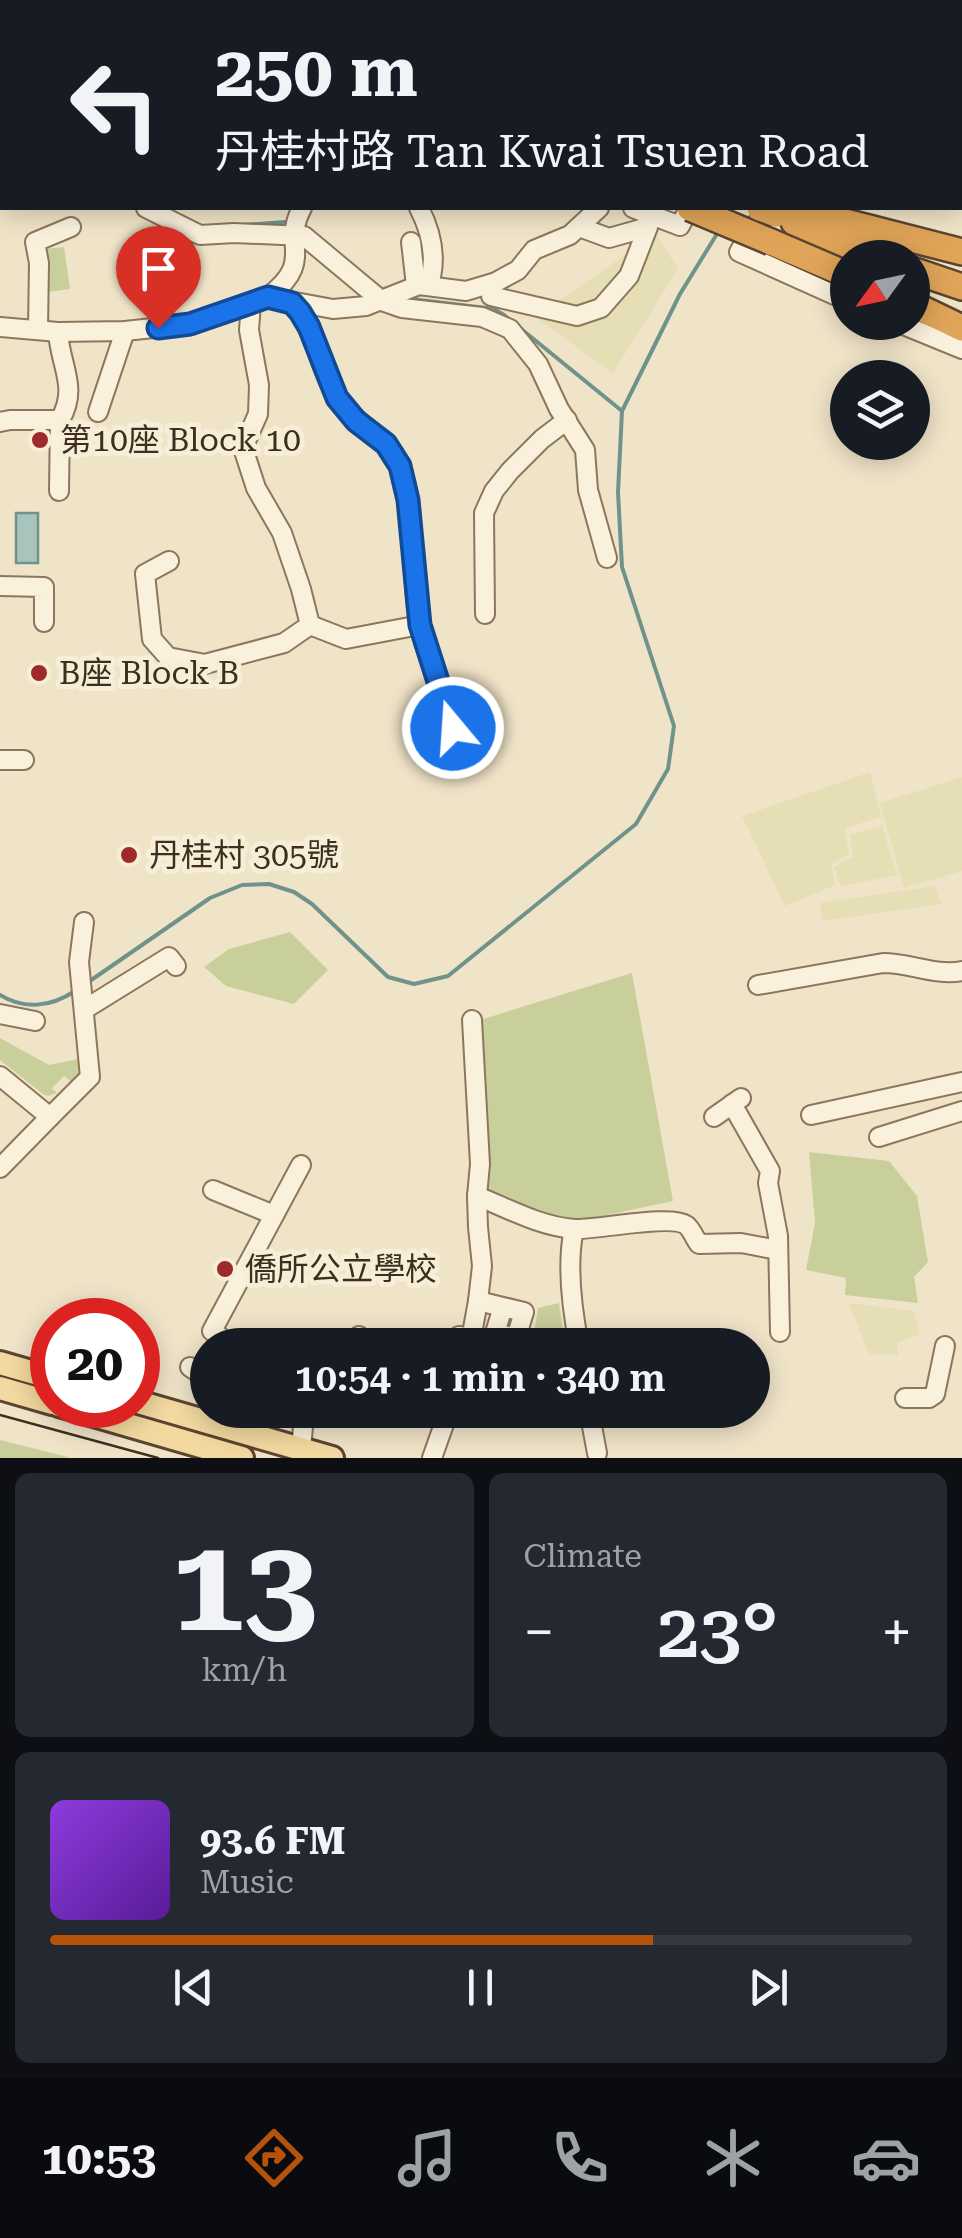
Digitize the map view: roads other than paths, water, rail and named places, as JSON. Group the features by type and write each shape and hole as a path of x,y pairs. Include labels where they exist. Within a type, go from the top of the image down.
{"highway":[{"path":"695,210 830,267"},
{"path":"774,210 839,240"},
{"path":"776,210 962,252"},
{"path":"930,276 962,286"},
{"path":"930,307 962,316"},
{"path":"930,311 962,328"}],"main road":[{"path":"0,1363 30,1372"},
{"path":"0,1388 30,1397"},
{"path":"160,1406 190,1412"},
{"path":"139,1428 242,1458"},
{"path":"242,1428 301,1454 332,1458"}],"street":[{"path":"150,210 200,236 297,221"},
{"path":"259,300 333,309 366,306 417,286 431,277 434,263 428,227 420,210"},
{"path":"417,286 466,291 496,282 518,270 534,250 570,235 598,210"},
{"path":"638,210 680,226 689,210"},
{"path":"771,210 740,252 830,293"},
{"path":"0,327 58,332 125,331 190,324 259,300 283,285 294,270 297,221"},
{"path":"297,221 304,236 384,300 402,308 482,317 510,329 538,364 559,410 586,450 588,490 607,558"},
{"path":"38,329 40,263 35,242 71,227"},
{"path":"491,296 578,316 601,308 629,276 648,228 609,238 579,227"},
{"path":"411,242 417,286"},
{"path":"259,300 249,330 259,385 258,414 243,448 256,488 282,532 310,626"},
{"path":"292,303 309,327 337,398 356,421 386,444 400,466 408,500 420,625 453,728"},
{"path":"98,412 125,331"},
{"path":"58,332 69,382 66,409 60,420 60,491"},
{"path":"930,336 962,349"},
{"path":"0,422 60,420"},
{"path":"485,614 484,513 494,491 510,471 567,420"},
{"path":"170,561 145,574 152,640 168,658 205,664 284,643 310,626"},
{"path":"0,586 44,586 44,622"},
{"path":"310,626 346,639 420,625"},
{"path":"0,760 24,760"},
{"path":"0,1168 90,1077 79,962 84,922"},
{"path":"85,1009 169,956 176,966"},
{"path":"758,985 884,963 946,974 962,971"},
{"path":"0,1014 35,1021"},
{"path":"470,1328 482,1266 472,1020"},
{"path":"0,1076 50,1117"},
{"path":"811,1115 962,1082"},
{"path":"714,1117 737,1101 770,1171 768,1183 778,1236 780,1332"},
{"path":"879,1136 962,1110"},
{"path":"214,1328 300,1164"},
{"path":"212,1190 274,1215"},
{"path":"477,1196 544,1223 574,1229 682,1222 699,1244 741,1243 778,1250"},
{"path":"574,1229 572,1287 576,1328"},
{"path":"478,1301 524,1312 516,1338 495,1333 503,1307"},
{"path":"905,1398 935,1394 945,1346"},
{"path":"940,1375 962,1380"},
{"path":"301,1454 303,1428"},
{"path":"432,1458 443,1428"},
{"path":"593,1428 597,1453"}],"water":[{"path":"16,513 38,513 38,563 16,563"}],"waterway":[{"path":"242,225 292,225"},
{"path":"87,983 210,898 242,885 269,884 294,892 312,904 388,977 414,984 448,976 636,824 668,769 674,726 622,567 618,492 622,411 680,294 720,229"},
{"path":"403,298 494,309 622,411"},
{"path":"0,995 18,1003 38,1005 75,991"}],"tram line":[{"path":"0,1415 158,1458"}],"place":[{"name":"第10座 Block 10","path":"40,440"},
{"name":"B座 Block B","path":"39,673"},
{"name":"丹桂村 305號","path":"129,855"},
{"name":"僑所公立學校","path":"225,1269"}]}
